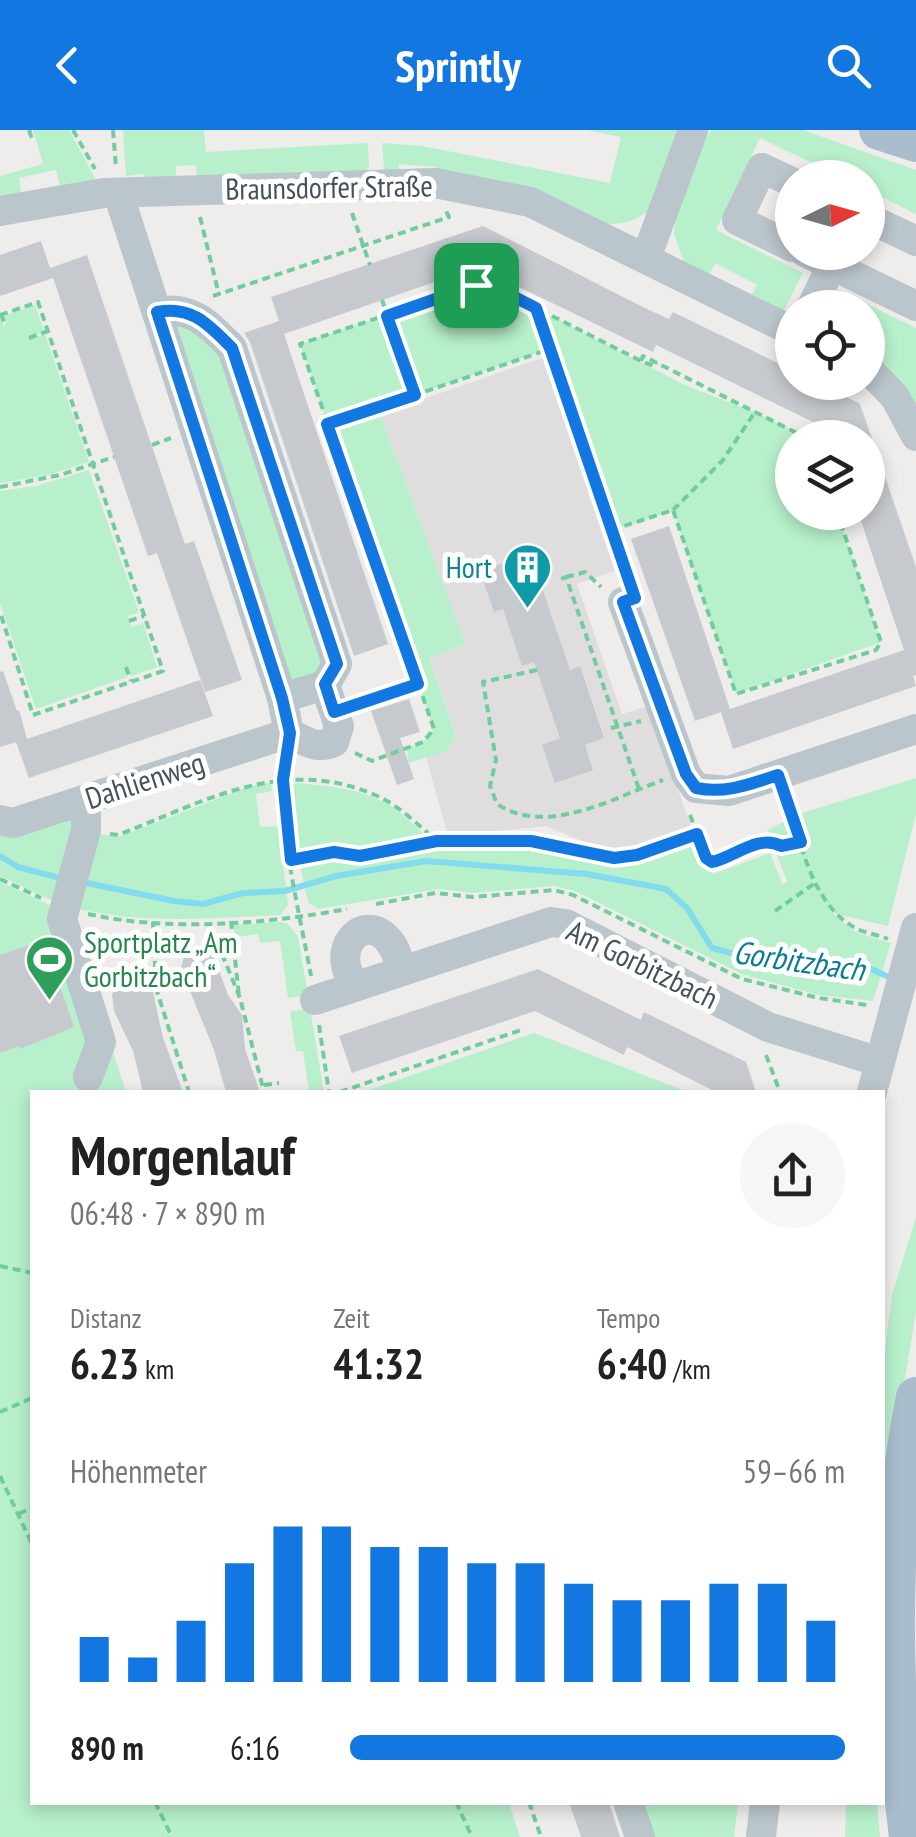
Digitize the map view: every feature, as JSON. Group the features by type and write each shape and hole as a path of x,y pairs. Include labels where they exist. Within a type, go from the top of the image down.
{"main road":[{"path":"879,130 916,142"},
{"path":"909,1837 900,1755 896,1595 916,1397"}],"street":[{"path":"646,258 690,134"},
{"path":"775,174 762,168 737,220 775,239"},
{"name":"Braunsdorfer Straße","path":"0,211 111,193 435,184 530,202 775,322"},
{"path":"111,193 166,310 290,733"},
{"path":"885,226 916,241"},
{"path":"841,270 916,306"},
{"path":"166,310 202,318 232,348 337,664 331,713 282,698"},
{"path":"885,387 916,436"},
{"path":"623,602 682,776 696,788 729,791 916,729"},
{"name":"Dahlienweg","path":"0,820 13,823 86,815 290,733 324,747 331,713"},
{"path":"86,815 62,919 101,1042 88,1077"},
{"name":"Am Gorbitzbach","path":"315,1000 551,922 566,924 768,1027 880,1062"},
{"path":"357,986 344,964 344,950 351,938 363,931 377,931 390,942 402,971"},
{"path":"873,1090 911,947"},
{"path":"629,1805 640,1837"},
{"path":"761,1837 765,1805"}],"path":[{"path":"29,130 32,138"},
{"path":"73,130 111,193"},
{"path":"111,193 114,130"},
{"path":"166,310 449,217 435,184"},
{"path":"343,186 370,265"},
{"path":"194,190 218,294"},
{"path":"418,684 331,713 372,761 423,742 434,729 300,344 476,285 491,285 641,361 654,366 657,363 775,422"},
{"path":"382,300 415,395"},
{"path":"0,612 33,715 163,672 38,302 0,315 5,326"},
{"path":"536,308 635,598 623,602 586,572 564,578 639,789"},
{"path":"29,338 48,332"},
{"path":"327,424 550,349"},
{"path":"612,530 673,510 723,460 755,412"},
{"path":"0,488 30,483 114,457"},
{"path":"673,510 736,694 876,650 881,642 843,530"},
{"path":"129,621 144,616"},
{"path":"126,667 131,682"},
{"path":"536,670 483,682 496,760 490,786 496,804 522,815 560,817 682,776 697,834 706,858 712,862 757,843 774,842 781,846 801,842"},
{"path":"290,733 283,780 291,860 330,1090"},
{"path":"778,775 815,883 830,907 856,928 911,947"},
{"path":"86,815 118,835 249,784 283,780 335,784 376,795 437,841"},
{"path":"291,860 334,852 360,856 437,841 531,841 614,858 637,855 697,834"},
{"path":"0,879 70,889 110,918 230,921 328,913"},
{"path":"774,911 815,883"},
{"path":"230,921 240,998 263,1090"},
{"path":"153,922 156,988 188,1090"},
{"path":"222,954 240,998"},
{"path":"768,1027 763,1046 779,1090"},
{"path":"346,1090 521,1030"},
{"path":"261,1085 279,1082"},
{"path":"0,1266 30,1273"},
{"path":"0,1412 30,1399"},
{"path":"0,1476 30,1540"},
{"path":"18,1514 30,1509"},
{"path":"157,1805 172,1837"},
{"path":"457,1805 472,1837"},
{"path":"530,1805 541,1837"}],"shaded area":[{"path":"548,356 620,569 577,584 622,714 648,706 693,832 636,851 614,854 546,826 448,836 426,757 447,751 456,735 429,656 466,645 380,414"}],"green space":[{"path":"33,130 69,130 95,178 94,186 61,191 56,170 19,178 22,199 0,203 0,176 43,164"},
{"path":"123,130 204,130 206,152 368,143 369,167 364,176 197,183 196,165 176,166 176,184 146,185 144,174 126,176"},
{"path":"587,130 677,130 649,210 644,214 608,224 435,176 435,167 399,164 398,175 387,175 384,168 382,143 422,146 610,183 621,137"},
{"path":"712,130 803,130 916,170 916,214 885,198 885,160 806,160 760,138 716,230 775,259 775,270 803,273 794,290 775,290 775,308 751,296 757,285 715,263 709,275 684,263 674,233 676,216"},
{"path":"476,285 491,285 687,386 775,422 775,530 843,530 881,642 736,694 673,511 612,530 549,349 338,421 380,414 466,645 429,657 456,736 447,751 408,763 407,748 423,742 434,729 300,344"},
{"path":"35,305 44,331 29,339 45,334 89,462 48,475 0,483 0,317 4,326 4,316"},
{"path":"157,312 232,348 337,664 282,698"},
{"path":"885,313 916,328 916,410 885,367"},
{"path":"89,470 139,612 128,616 131,627 143,623 157,667 131,676 125,667 127,677 36,709 0,603 0,491 36,486"},
{"path":"916,778 916,814 888,926 832,913 855,932 891,943 873,1001 819,995 744,975 575,891 554,886 474,893 438,889 318,909 308,902 300,866 303,861 334,854 360,858 437,845 531,845 614,862 639,859 694,839 702,861 709,864 713,874 770,853 783,885 787,881 767,830 802,813"},
{"path":"271,783 272,791 256,794 260,827 279,826 288,905 280,915 175,919 97,913 62,904 0,876 0,826 82,808 99,834 119,837 250,786"},
{"path":"295,783 366,794 388,804 431,840 358,853 334,849 303,856 299,854 292,786"},
{"path":"0,882 57,908 71,921 125,1090 30,1090 30,1805 510,1805 520,1837 0,1837"},
{"path":"288,924 298,937 308,995 288,998 280,941 260,943 258,934 235,937 233,925"},
{"path":"310,1009 324,1090 309,1090 303,1051 296,1051 290,1011"},
{"path":"534,1033 683,1090 369,1090"},
{"path":"916,1217 916,1311 892,1459 885,1468 885,1350 892,1295"},
{"path":"634,1805 738,1805 734,1837 645,1837"},
{"path":"846,1805 877,1805 880,1837 845,1837"}],"building":[{"path":"483,226 647,309 669,319 673,312 775,362 775,400 852,400 860,404 865,420 809,420 656,345 653,352 478,267 284,334 388,644 354,656 244,333 279,321 271,297"},
{"path":"41,241 50,268 87,255 185,544 194,541 242,680 205,692 157,553 148,556 53,278 0,296 0,255"},
{"path":"885,477 916,567 916,686 733,749 721,712 695,721 631,539 669,526 730,709 904,650 864,530 885,530"},
{"path":"520,558 529,583 539,579 570,670 580,666 604,738 585,745 593,770 555,783 542,745 560,738 534,662 522,666 503,609 494,612 480,571"},
{"path":"3,671 27,739 200,680 213,716 29,778 16,742 0,747"},
{"path":"409,699 420,732 400,738 414,779 397,785 371,711"},
{"path":"44,940 74,1027 0,1053 0,955"},
{"path":"196,946 212,951 228,995 242,1015 245,1049 259,1090 225,1090 214,1050 181,969 185,952"},
{"path":"538,969 641,1020 644,1012 746,1062 755,1090 712,1090 627,1047 624,1055 535,1011 352,1073 339,1036"},
{"path":"137,977 153,992 163,1038 182,1090 143,1090 133,1051 114,1011 112,994 118,985"},
{"path":"570,1805 610,1805 620,1837 581,1837"}],"waterway":[{"name":"Gorbitzbach","path":"0,856 18,867 64,879"},
{"name":"Gorbitzbach","path":"82,882 203,904 243,893 285,891 336,876 426,861 587,874 666,889 687,908 712,948 769,963 871,969 891,978"}],"place":[{"name":"Hort","path":"527,610"},
{"name":"Sportplatz „Am Gorbitzbach“","path":"49,1002"}],"route":[{"path":"476,285 491,285 536,308 635,598 623,602 686,774 696,788 713,791 729,791 778,775 801,842 781,846 774,842 757,843 712,862 706,858 697,834 637,855 614,858 531,841 437,841 360,856 334,852 291,860 283,780 290,733 282,698 157,312 176,308 202,318 232,348 337,664 325,684 334,712 418,684 327,424 415,395 387,316 476,285"}]}
